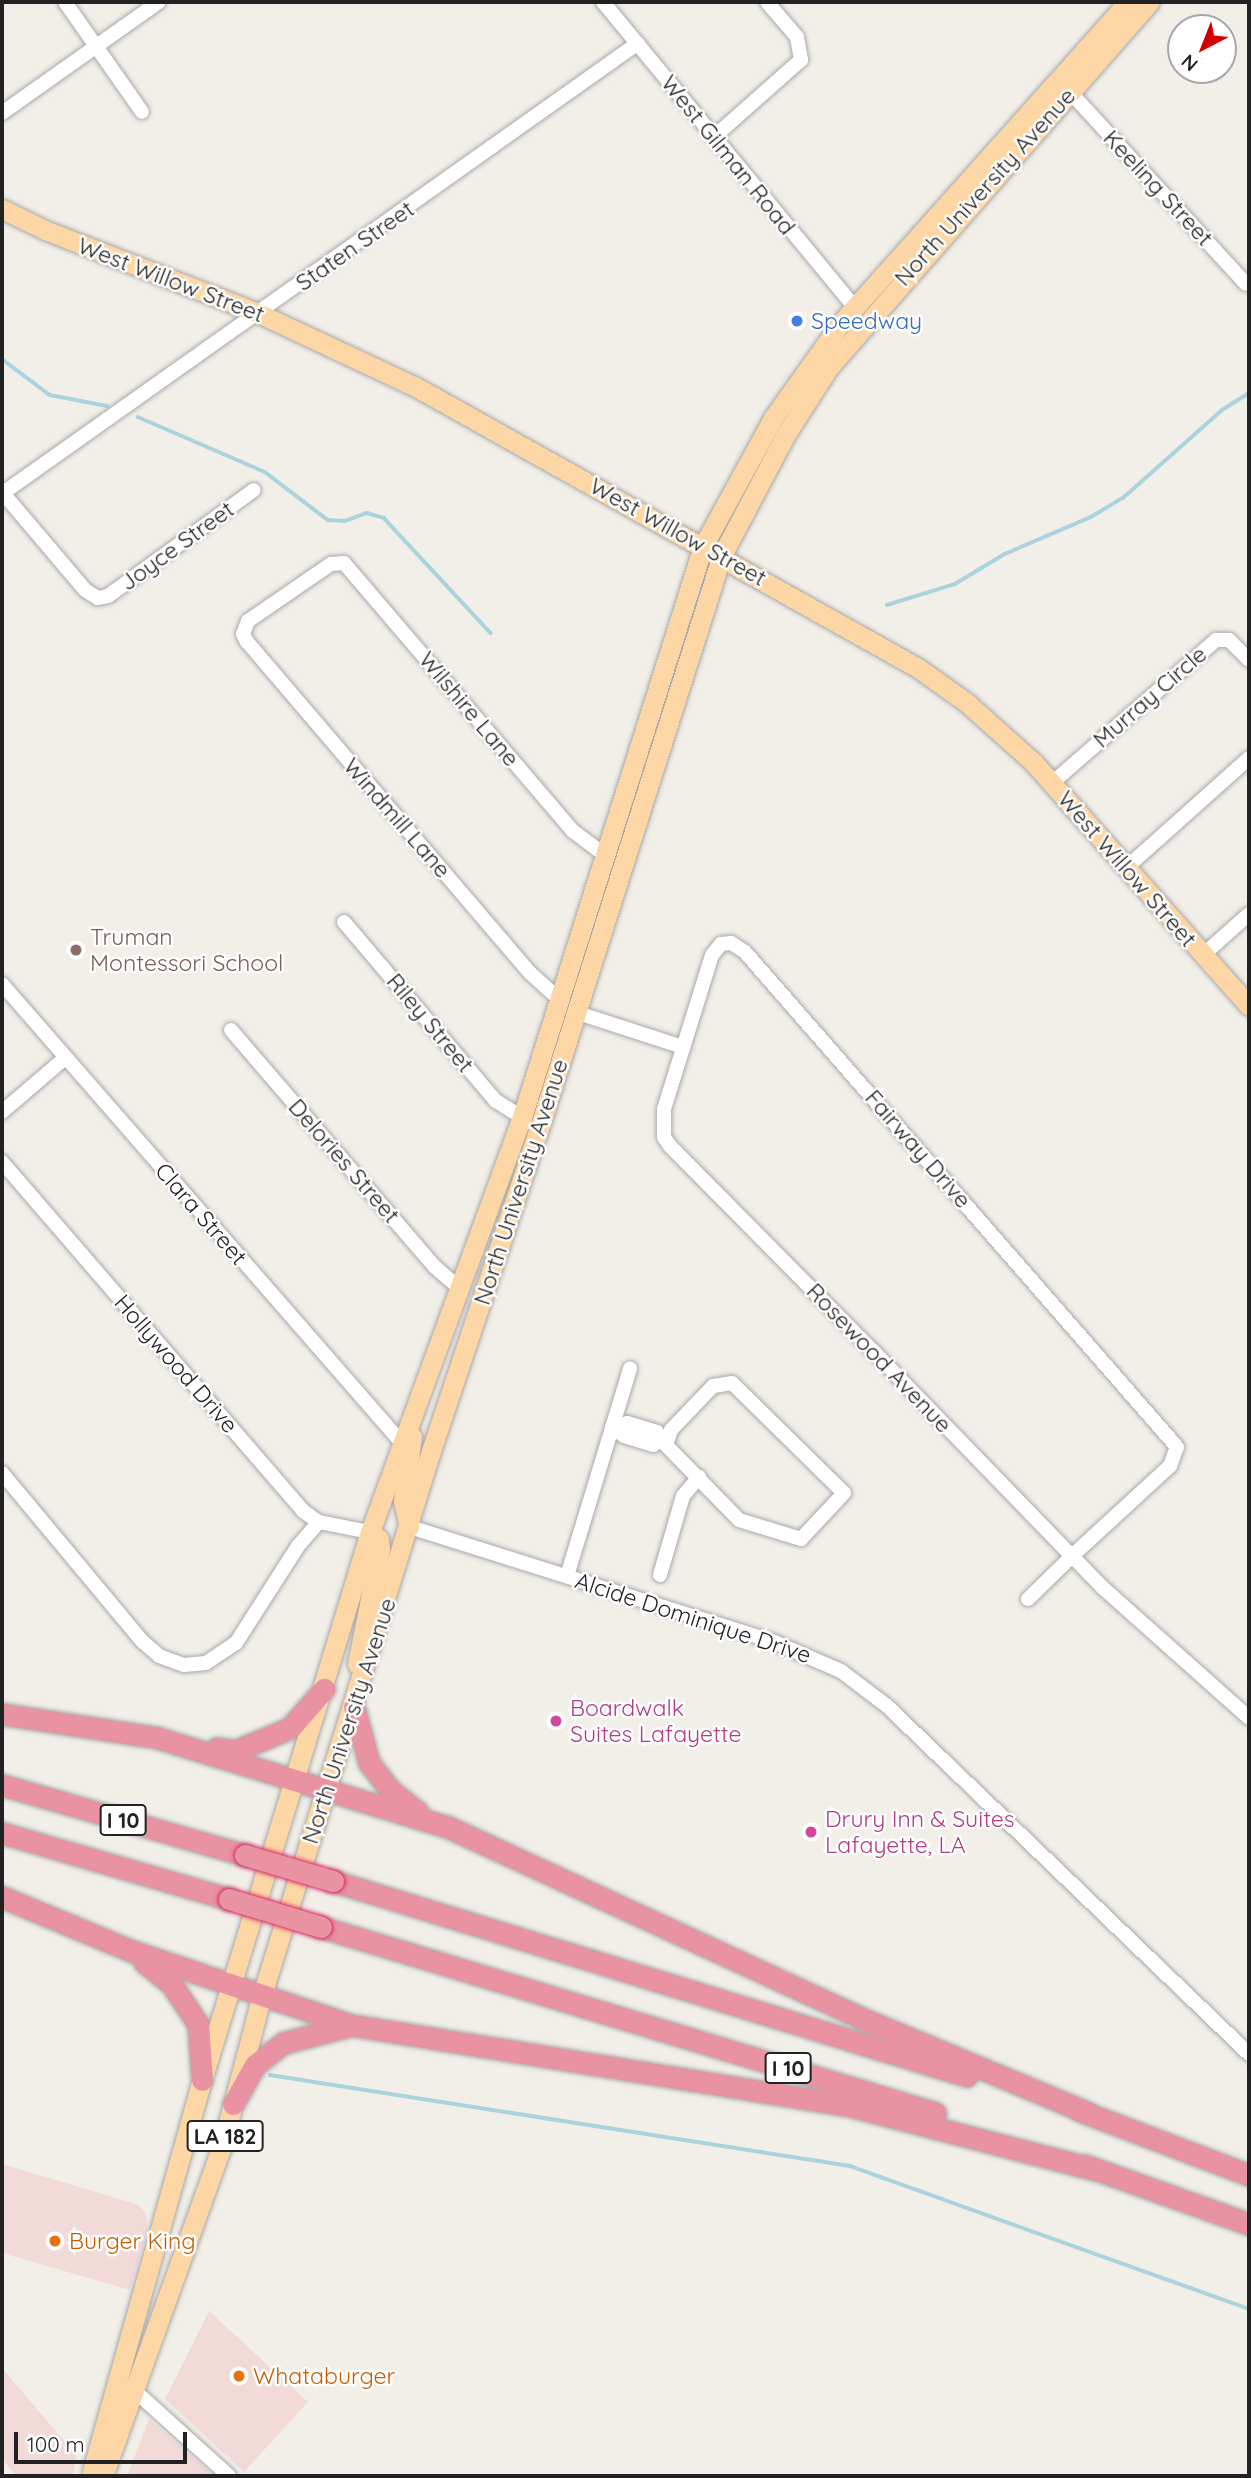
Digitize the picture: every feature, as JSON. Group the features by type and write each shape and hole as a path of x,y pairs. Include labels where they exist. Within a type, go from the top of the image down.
{"highway":[{"path":"2,1714 235,1751 254,1746 290,1728 320,1699"},
{"path":"357,1699 369,1763 406,1805 448,1827 861,2018 1090,2114"},
{"path":"158,1738 448,1827"},
{"name":"I 10","path":"2,1785 333,1881 1090,2114 1249,2175"},
{"name":"I 10","path":"2,1833 919,2107 1249,2224"},
{"path":"2,1897 132,1951 230,1987 351,2025 851,2106 1096,2170"},
{"path":"132,1951 186,2001 202,2044 202,2080"},
{"path":"233,2104 255,2065 283,2043 351,2025"}],"main road":[{"name":"North University Avenue","path":"90,2476 202,2080 370,1532 401,1442 436,1360 522,1117 603,855 704,546 780,407 854,307 1128,2"},
{"name":"North University Avenue","path":"103,2476 135,2391 233,2104 261,1998 326,1789 722,555 786,434 829,367 1150,2"},
{"name":"West Willow Street","path":"2,209 58,235 258,313 416,387 722,555 918,667 967,703 1052,783 1249,1006"},
{"path":"603,855 621,866"},
{"path":"461,1290 481,1306"},
{"path":"436,1360 446,1368 447,1409"},
{"path":"410,1527 403,1501 412,1419"},
{"path":"357,1699 355,1671 380,1544 370,1532"},
{"path":"320,1699 329,1736 343,1740"},
{"path":"114,2476 125,2443 119,2433"}],"street":[{"path":"65,2 142,112"},
{"path":"2,113 159,2"},
{"name":"West Gilman Road","path":"603,2 854,307"},
{"path":"715,135 801,60 797,37 767,2"},
{"name":"Staten Street","path":"2,493 638,43"},
{"name":"Keeling Street","path":"1070,92 1246,284"},
{"name":"Joyce Street","path":"2,493 85,590 98,598 108,596 254,490"},
{"name":"Wilshire Lane","path":"244,631 254,615 338,562 344,563 573,831 603,855"},
{"name":"Windmill Lane","path":"244,631 247,642 346,759 530,973 559,999"},
{"name":"Murray Circle","path":"1052,783 1216,640 1229,640 1249,660"},
{"path":"1126,868 1249,758"},
{"path":"1203,955 1249,914"},
{"name":"Riley Street","path":"344,922 496,1101 522,1117"},
{"name":"Fairway Drive","path":"683,1047 712,955 721,944 736,945 1163,1428 1177,1452 1170,1466 1072,1556"},
{"name":"Clara Street","path":"2,984 401,1442"},
{"path":"575,1012 683,1047"},
{"name":"Delories Street","path":"231,1030 435,1267 461,1290"},
{"name":"Rosewood Avenue","path":"683,1047 661,1120 670,1146 1135,1619 1249,1718"},
{"path":"2,1112 65,1058"},
{"name":"Hollywood Drive","path":"2,1162 303,1511 319,1522 370,1532"},
{"path":"566,1576 615,1428 630,1368"},
{"path":"615,1428 624,1436 642,1435 653,1445 664,1441 713,1386 733,1382 845,1493 801,1539 739,1520 664,1441"},
{"path":"660,1575 683,1496 699,1477"},
{"path":"5,1480 142,1641 159,1656 184,1665 206,1663 236,1643 298,1546 319,1522"},
{"name":"Alcide Dominique Drive","path":"410,1527 774,1642 816,1658 870,1691 1249,2054"},
{"path":"1028,1599 1072,1556"},
{"path":"135,2391 229,2476"}],"shaded area":[{"path":"2,2164 136,2204 145,2211 148,2227 130,2290 2,2253"},
{"path":"209,2311 308,2402 244,2472 165,2399"},
{"path":"2,2368 77,2456 72,2476 16,2476 2,2459"},
{"path":"149,2419 214,2476 127,2476"}],"waterway":[{"path":"2,359 50,395 107,406"},
{"path":"887,605 955,584 1005,554 1091,517 1123,498 1222,410 1249,393"},
{"path":"138,417 265,472 328,520 345,521 367,513 384,518 491,633"},
{"path":"270,2075 850,2166 1249,2309"}],"place":[{"name":"Speedway","path":"797,321"},
{"name":"Truman Montessori School","path":"76,950"},
{"name":"Boardwalk Suites Lafayette","path":"556,1721"},
{"name":"Drury Inn & Suites Lafayette, LA","path":"811,1832"},
{"name":"Burger King","path":"55,2241"},
{"name":"Whataburger","path":"239,2376"}]}
